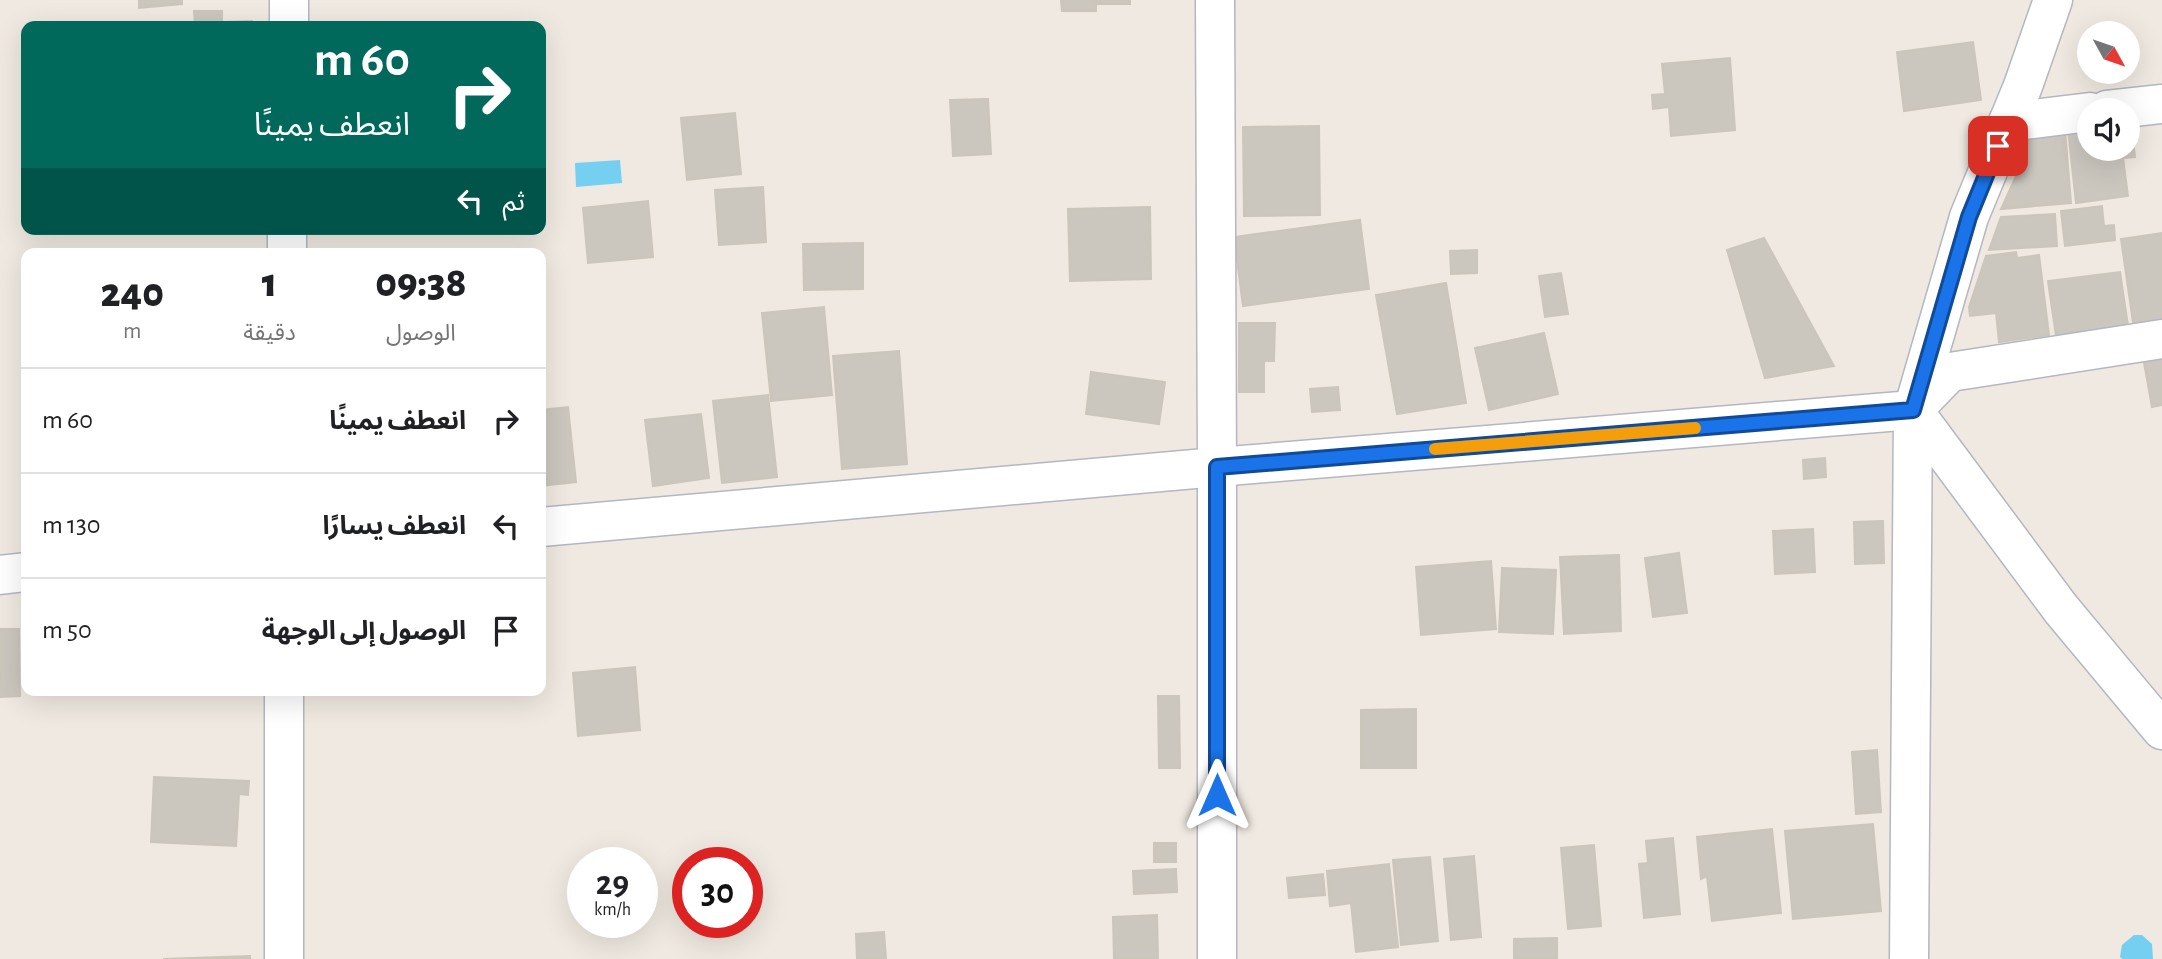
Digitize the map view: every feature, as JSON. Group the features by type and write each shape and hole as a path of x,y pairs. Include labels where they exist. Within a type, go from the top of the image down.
{"street":[{"path":"289,0 289,21"},
{"path":"1214,0 1217,959"},
{"path":"1909,959 1913,410 1969,217 2053,0"},
{"path":"2140,106 2162,104"},
{"path":"2008,122 2077,114"},
{"path":"546,527 1217,467 1913,410 1950,372 2162,339"},
{"path":"1913,410 2061,609 2162,730"},
{"path":"0,575 21,573"},
{"path":"284,696 284,959"}],"water":[{"path":"620,160 622,183 576,187 575,163"},
{"path":"2134,935 2142,935 2152,944 2153,959 2120,957 2122,945"}],"building":[{"path":"139,0 182,0 182,4 139,8"},
{"path":"1061,0 1130,0 1130,4 1096,4 1096,11 1062,11"},
{"path":"194,11 222,11 222,21 195,21"},
{"path":"1973,42 1981,100 1904,111 1897,52"},
{"path":"1730,58 1735,130 1671,136 1669,107 1653,109 1652,95 1665,94 1662,64"},
{"path":"988,99 991,154 953,156 950,100"},
{"path":"735,113 741,174 687,180 681,118"},
{"path":"1319,126 1320,215 1244,216 1243,127"},
{"path":"2077,128 2077,161 2123,161 2128,196 2076,203 2068,129"},
{"path":"2065,130 2071,203 2001,209 2022,163 2027,133"},
{"path":"763,187 766,242 719,245 715,190"},
{"path":"648,201 653,257 588,263 583,208"},
{"path":"2102,206 2104,226 2114,225 2115,240 2065,246 2061,211"},
{"path":"1150,207 1151,279 1070,281 1068,209"},
{"path":"2055,214 2057,246 1989,250 2001,217"},
{"path":"1360,220 1369,289 1243,306 1234,237"},
{"path":"2162,233 2162,332 2135,336 2121,239"},
{"path":"1764,238 1834,366 1765,378 1727,250"},
{"path":"863,243 863,289 804,290 803,244"},
{"path":"1477,250 1477,273 1451,274 1450,251"},
{"path":"2016,252 2017,258 2039,255 2049,335 1999,342 1996,313 1970,316 1969,307 1986,256"},
{"path":"2120,272 2128,326 2056,336 2048,281"},
{"path":"1561,273 1568,314 1545,317 1539,276"},
{"path":"1446,283 1466,403 1397,414 1376,295"},
{"path":"824,307 832,395 771,401 762,313"},
{"path":"1239,323 1275,323 1274,361 1264,361 1264,392 1239,392"},
{"path":"1544,333 1558,394 1489,410 1475,348"},
{"path":"899,351 907,464 842,469 833,356"},
{"path":"2162,353 2162,405 2152,407 2143,357"},
{"path":"1091,372 1165,382 1159,424 1086,414"},
{"path":"1338,387 1340,410 1312,412 1310,389"},
{"path":"768,395 777,477 722,483 713,401"},
{"path":"568,407 576,482 546,485 546,409"},
{"path":"701,414 709,478 653,486 645,420"},
{"path":"1825,458 1826,477 1804,479 1803,460"},
{"path":"1883,521 1884,563 1855,564 1854,522"},
{"path":"1813,529 1815,572 1775,574 1773,531"},
{"path":"1679,553 1687,613 1653,617 1645,558"},
{"path":"1619,555 1621,631 1564,634 1560,557"},
{"path":"1491,561 1496,629 1421,635 1416,567"},
{"path":"1502,568 1556,570 1553,634 1499,632"},
{"path":"0,629 19,629 20,696 0,697"},
{"path":"635,667 640,730 578,736 573,673"},
{"path":"1158,696 1179,696 1180,768 1159,768"},
{"path":"1416,709 1416,768 1361,768 1361,710"},
{"path":"1877,750 1881,812 1856,814 1852,752"},
{"path":"154,777 249,781 248,795 239,794 236,846 151,842"},
{"path":"1873,824 1881,911 1793,919 1785,831"},
{"path":"1772,829 1781,913 1712,921 1707,876 1701,879 1697,837"},
{"path":"1673,838 1680,914 1644,918 1639,864 1648,863 1646,841"},
{"path":"1154,843 1176,843 1176,862 1154,862"},
{"path":"1594,845 1601,926 1568,929 1561,848"},
{"path":"1474,856 1481,937 1451,940 1444,859"},
{"path":"1430,857 1438,941 1401,945 1393,860"},
{"path":"1389,864 1398,947 1356,952 1351,903 1330,906 1327,871"},
{"path":"1176,869 1177,892 1134,894 1133,871"},
{"path":"1323,874 1325,895 1289,898 1287,878"},
{"path":"1157,915 1158,959 1114,959 1113,917"},
{"path":"884,932 886,959 857,959 856,934"},
{"path":"1557,938 1557,959 1514,959 1514,939"},
{"path":"250,956 250,959 163,959"}],"slow traffic":[{"path":"1435,449 1695,428"}],"route":[{"path":"1217,795 1217,467 1913,410 1969,217 1998,146"}]}
